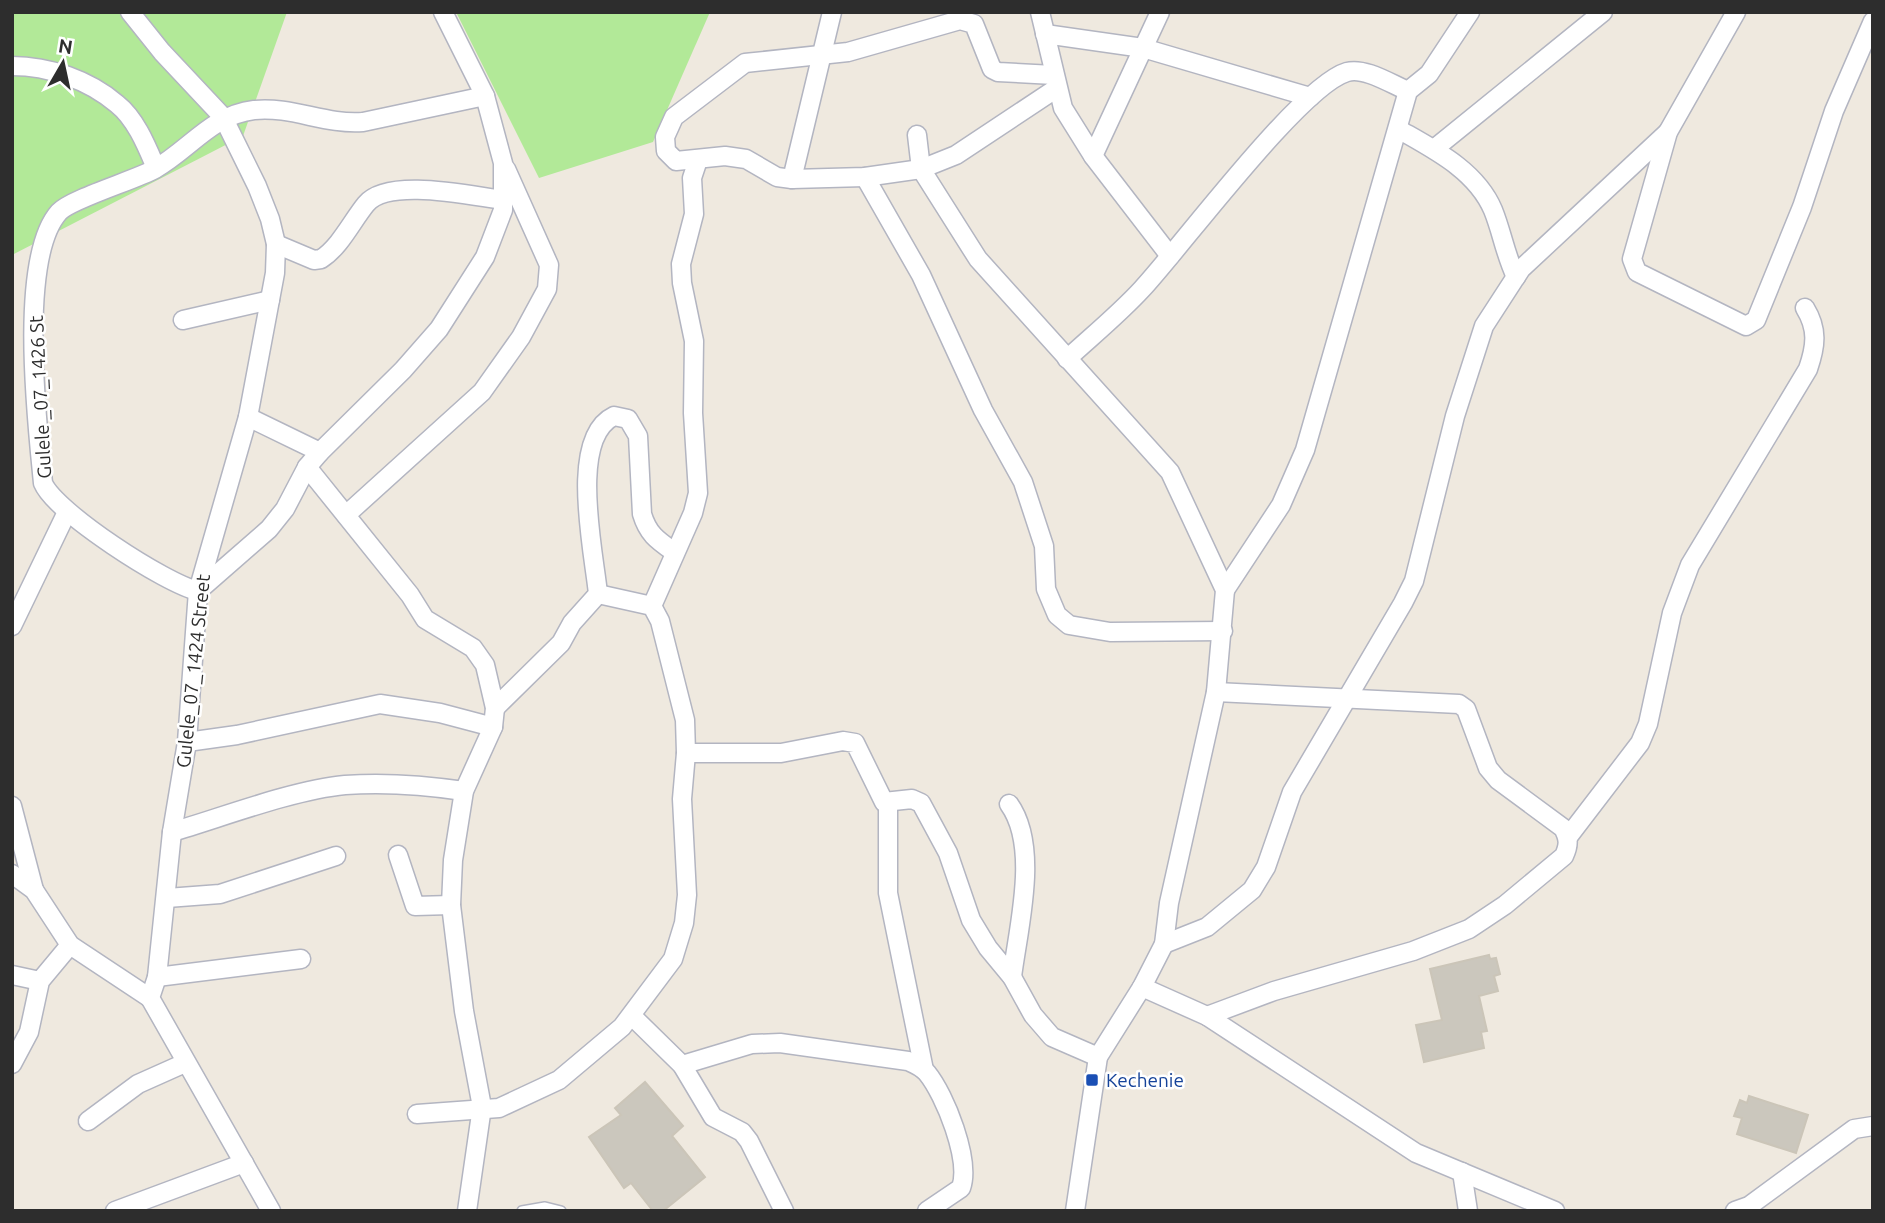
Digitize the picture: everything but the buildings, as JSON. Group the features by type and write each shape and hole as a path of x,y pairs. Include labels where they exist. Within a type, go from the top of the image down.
{"street":[{"name":"Gulele_07_1424 Street","path":"130,12 162,52 223,117 257,186 270,219 275,244 275,273 248,416 198,591 187,742 172,832 157,976 150,998"},
{"path":"346,514 482,391 521,337 547,289 549,265 503,163 485,96 443,12"},
{"path":"792,179 832,12"},
{"path":"1040,12 1063,108 1093,156 1170,256"},
{"path":"1093,156 1160,12"},
{"path":"1225,590 1281,505 1305,450 1408,91 1429,74 1470,12"},
{"path":"1434,149 1603,12"},
{"path":"1736,12 1668,132 1633,266 1637,272 1746,326 1752,324 1802,207 1834,111 1873,22"},
{"path":"968,20 978,30 992,69 1055,81 956,155 920,169 865,177 792,179 777,177 746,159 725,156 676,161 666,151 665,137 674,117 745,63 848,52 916,31 968,20"},
{"path":"1045,34 1143,48 1310,97"},
{"path":"12,66 35,66 78,80 119,104 141,135 156,168 223,117 251,110 284,108 331,122 363,122 485,96"},
{"path":"1067,359 1141,290 1310,97 1331,80 1349,71 1367,74 1408,91"},
{"path":"1398,129 1434,149 1476,183 1487,197 1503,251 1519,273"},
{"path":"1164,944 1207,928 1252,890 1266,867 1292,792 1413,580 1455,416 1484,326 1519,273 1668,132"},
{"path":"917,135 920,169 978,259 1170,472 1225,590 1216,692 1169,903 1164,944 1142,987 1098,1057 1075,1211"},
{"path":"652,606 693,513 698,493 694,341 681,283 684,248 695,208 692,178 698,160"},
{"path":"198,591 269,529 285,509 307,467 403,370 439,329 485,257 503,210 503,163"},
{"name":"Gulele _07_1426 St","path":"156,168 61,210 46,232 37,280 34,340 43,482 48,494 67,512 175,584 198,591"},
{"path":"865,177 920,275 983,410 1023,482 1044,546 1046,589 1057,615 1069,625 1110,632 1223,631"},
{"path":"275,244 314,260 321,259 368,202 382,193 411,190 503,200"},
{"path":"183,320 270,300"},
{"path":"1207,1016 1274,991 1413,951 1469,929 1505,905 1564,856 1568,837 1640,743 1648,724 1672,613 1690,565 1811,361 1816,342 1813,320 1805,308"},
{"path":"248,416 320,452"},
{"path":"495,708 561,643 572,623 598,594 589,503 588,456 597,431 614,416 628,419 638,436 645,526 652,537 674,552"},
{"path":"307,467 410,595 425,619 473,648 485,665 495,708 493,727 464,791 453,860 451,905 464,1011 482,1107 467,1211"},
{"path":"12,626 67,512"},
{"path":"417,1114 482,1107 499,1108 519,1101 559,1080 593,1054 632,1016 673,959 684,923 688,874 682,799 686,753 681,700 660,621 652,606 598,594"},
{"path":"1216,692 1459,704 1466,709 1488,768 1498,780 1563,828 1568,837"},
{"path":"187,742 290,724 380,704 440,713 493,727"},
{"path":"686,753 781,753 850,741 860,751 888,803 888,893 924,1070 945,1103 965,1169 961,1188 927,1211"},
{"path":"172,832 258,806 342,786 393,783 464,791"},
{"path":"888,803 906,799 921,803 948,853 971,919 988,948 1012,977 1032,1015 1052,1037 1098,1057"},
{"path":"1009,804 1021,827 1025,870 1012,977"},
{"path":"12,806 34,890 69,945 150,998 271,1211"},
{"path":"398,855 415,906 451,905"},
{"path":"167,898 220,894 335,856"},
{"path":"12,874 34,890"},
{"path":"12,1063 29,1032 40,981 69,945"},
{"path":"157,976 301,959"},
{"path":"12,975 40,981"},
{"path":"1142,987 1207,1016 1416,1153 1555,1211"},
{"path":"632,1016 682,1065 713,1117 742,1132 784,1211"},
{"path":"682,1065 752,1044 780,1043 908,1061 924,1070"},
{"path":"88,1121 138,1084 185,1063"},
{"path":"1744,1209 1854,1129 1873,1126"},
{"path":"115,1211 244,1163"},
{"path":"1462,1172 1468,1211"}],"lane":[{"path":"522,1211 545,1207 561,1211"}],"green space":[{"path":"12,12 287,12 243,136 12,255"},
{"path":"456,12 710,12 653,142 539,178"}],"place":[{"name":"Kechenie","path":"1092,1080"}]}
